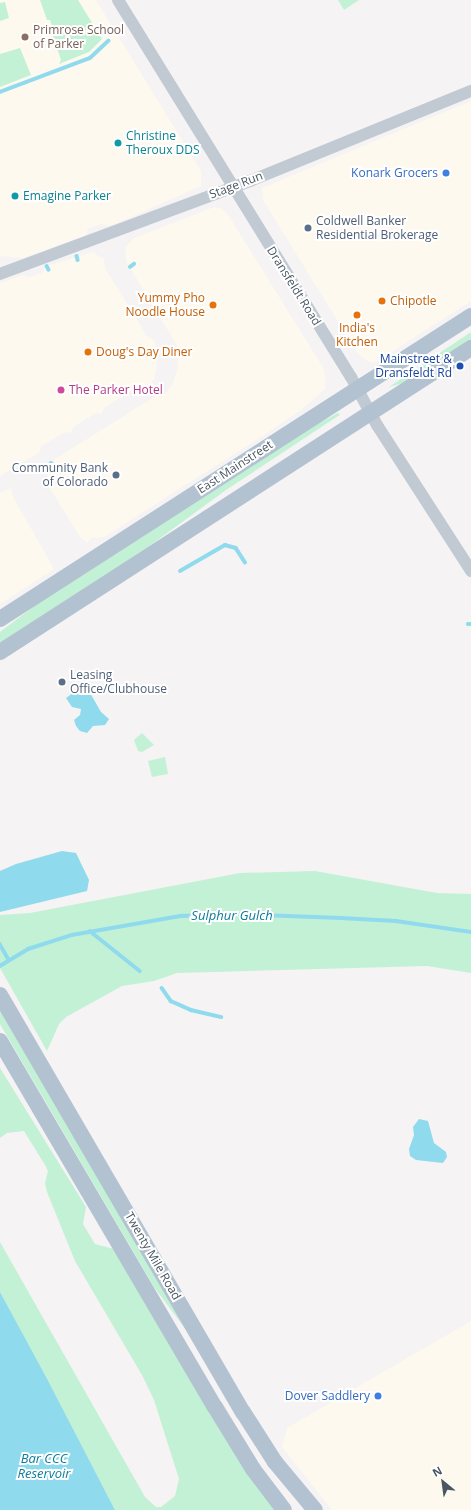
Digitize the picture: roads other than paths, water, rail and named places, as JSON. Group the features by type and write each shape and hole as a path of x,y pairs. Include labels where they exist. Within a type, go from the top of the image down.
{"main road":[{"name":"East Mainstreet","path":"0,619 471,316"},
{"path":"0,652 471,348"},
{"name":"Twenty Mile Road","path":"0,995 255,1430 275,1462 315,1510"},
{"name":"Twenty Mile Road","path":"0,1041 227,1428 284,1510"}],"street":[{"name":"Dransfeldt Road","path":"118,0 231,187 357,388 370,413 471,571"},
{"name":"Stage Run","path":"0,274 129,228 471,92"}],"water":[{"path":"81,687 85,693 89,691 101,712 109,719 105,725 93,726 87,733 80,731 74,720 80,715 81,709 72,707 66,698"},
{"path":"62,851 76,853 89,880 87,891 0,912 0,871 16,864"},
{"path":"419,1119 428,1121 434,1143 446,1152 447,1157 443,1163 416,1160 410,1156 409,1149 414,1135 413,1127"},
{"name":"Bar CCC Reservoir","path":"0,1292 46,1377 115,1510 0,1510"}],"waterway":[{"path":"0,92 90,58 108,41"},
{"path":"77,256 78,260"},
{"path":"130,267 134,264"},
{"path":"47,266 49,270"},
{"path":"51,463 60,469"},
{"path":"180,571 225,545 236,548 245,562"},
{"name":"Sulphur Gulch","path":"0,966 28,949 72,935 181,916 234,914 396,921 471,932"},
{"path":"90,931 140,971"},
{"path":"0,944 9,960"},
{"path":"162,988 171,1001 191,1010 221,1017"}],"place":[{"name":"Primrose School of Parker","path":"25,37"},
{"name":"Christine Theroux DDS","path":"118,143"},
{"name":"Konark Grocers","path":"446,173"},
{"name":"Emagine Parker","path":"15,196"},
{"name":"Coldwell Banker Residential Brokerage","path":"308,228"},
{"name":"Chipotle","path":"382,301"},
{"name":"Yummy Pho Noodle House","path":"213,305"},
{"name":"India's Kitchen","path":"357,315"},
{"name":"Doug's Day Diner","path":"88,352"},
{"name":"Mainstreet & Dransfeldt Rd","path":"460,366"},
{"name":"The Parker Hotel","path":"61,390"},
{"name":"Community Bank of Colorado","path":"116,475"},
{"name":"Leasing Office/Clubhouse","path":"62,682"},
{"name":"Dover Saddlery","path":"378,1396"}]}
